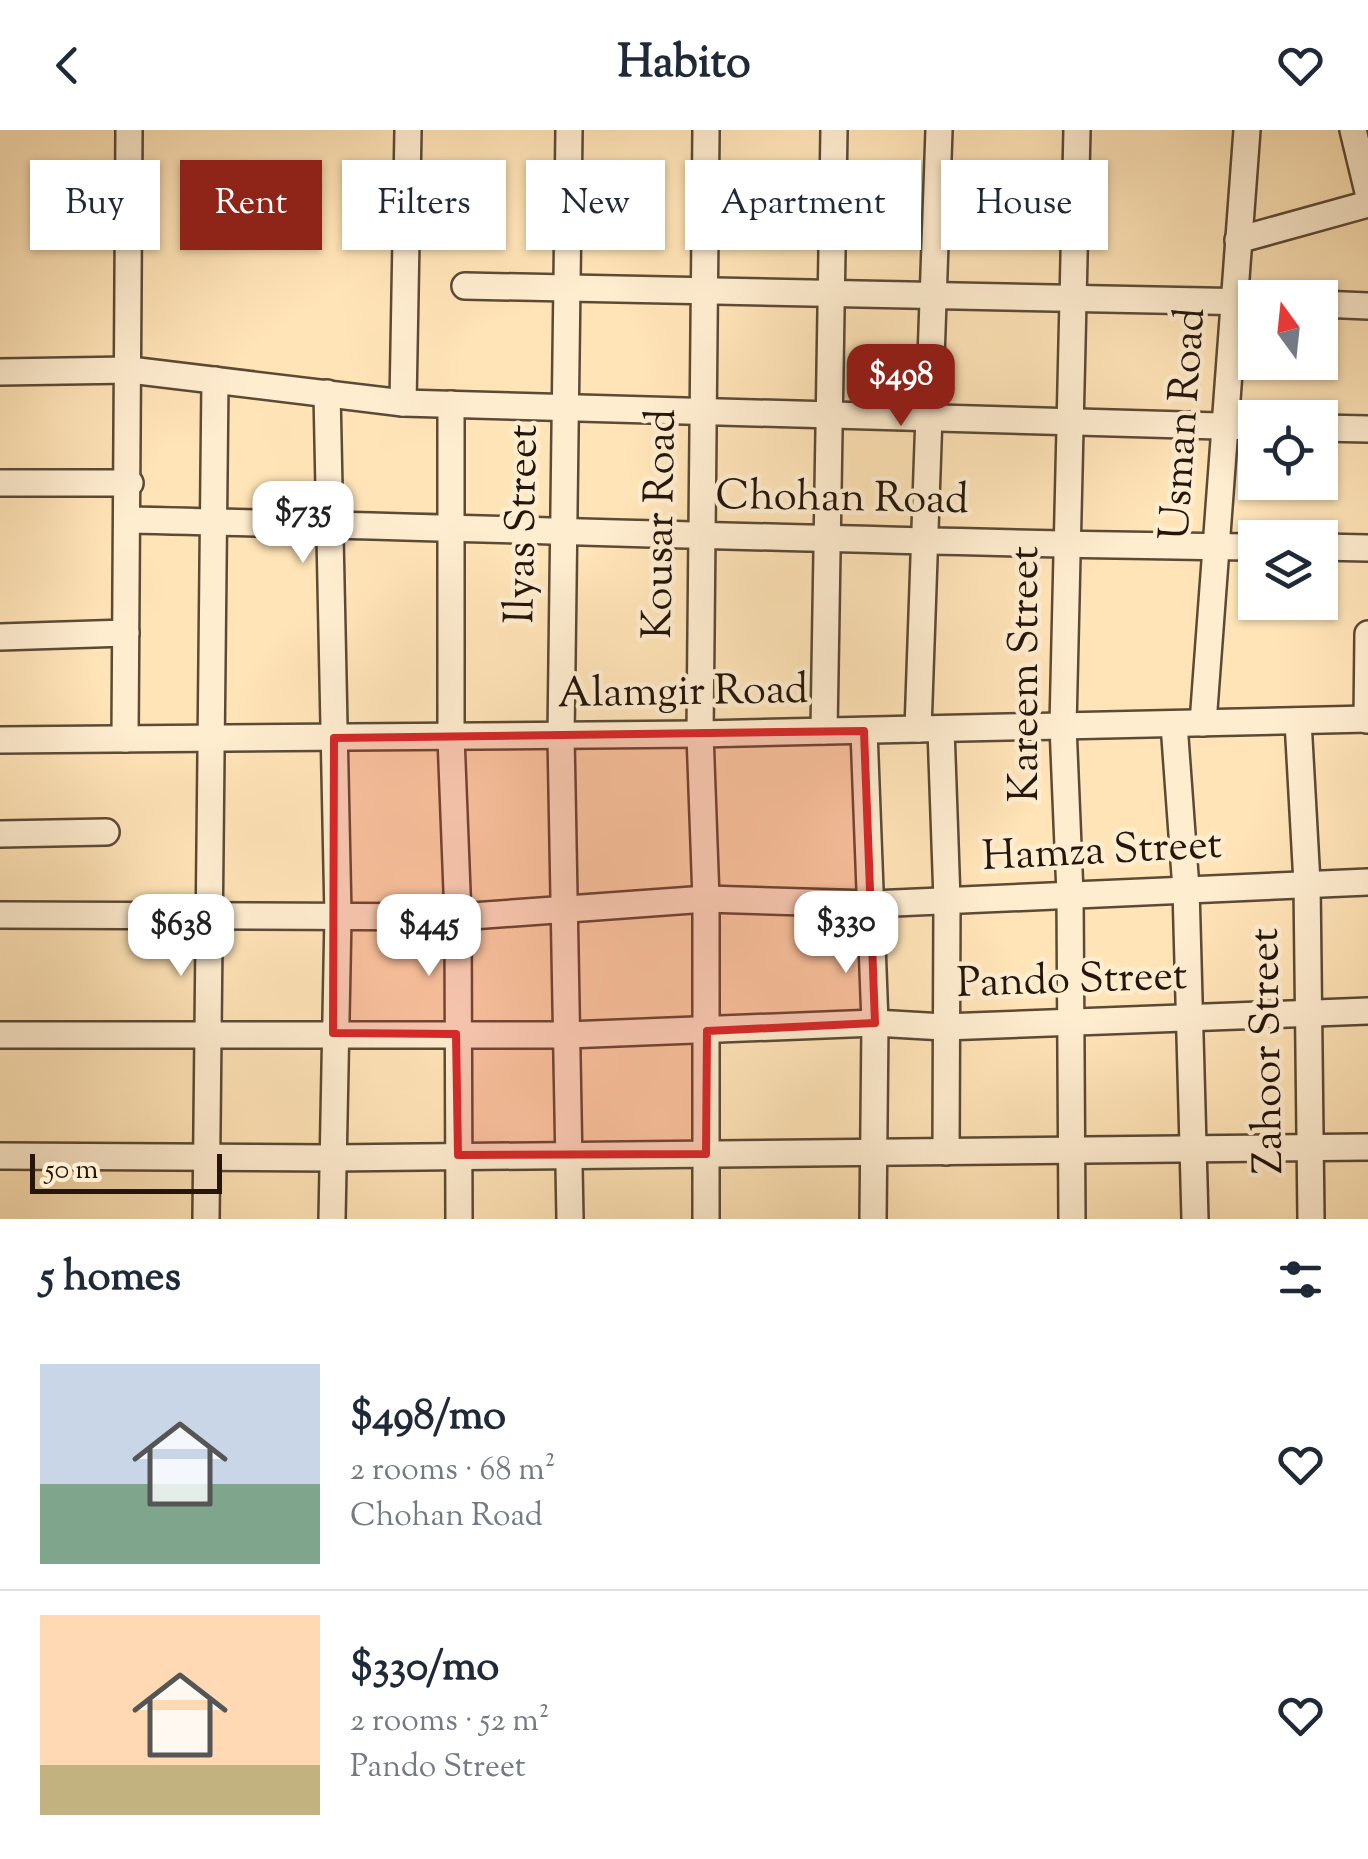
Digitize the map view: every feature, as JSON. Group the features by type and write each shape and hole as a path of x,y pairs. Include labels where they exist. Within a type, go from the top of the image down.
{"street":[{"path":"125,739 130,483 129,130"},
{"path":"403,402 408,130"},
{"name":"Ilyas Street","path":"569,130 561,736 570,1219"},
{"name":"Kousar Road","path":"706,130 700,734 706,900 706,1219"},
{"path":"824,732 834,130"},
{"path":"938,130 925,541 930,729 947,900 946,1152"},
{"name":"Kareem Street","path":"1072,1219 1070,894 1062,726 1077,130"},
{"name":"Usman Road","path":"1242,280 1238,240 1247,130"},
{"path":"1353,130 1368,192"},
{"path":"1238,240 1368,204"},
{"path":"466,286 1238,301"},
{"path":"1338,305 1368,306"},
{"name":"Usman Road","path":"1203,723 1225,426 1238,340"},
{"path":"0,372 130,370 403,402 829,418 1238,426"},
{"path":"206,1219 212,915 208,739 215,380"},
{"path":"327,393 338,916 332,1219"},
{"path":"451,404 450,737 458,916 459,1219"},
{"path":"1338,428 1368,429"},
{"path":"0,482 130,483"},
{"name":"Chohan Road","path":"128,520 451,526 702,538 1238,547"},
{"path":"1338,547 1368,548"},
{"path":"0,637 126,632"},
{"path":"1368,634 1368,720"},
{"name":"Alamgir Road","path":"0,740 700,734 1368,720"},
{"name":"Zahoor Street","path":"1298,721 1308,883 1306,1013 1311,1219"},
{"path":"1174,724 1186,889 1195,1219"},
{"path":"864,731 872,904 873,1219"},
{"path":"0,834 106,832"},
{"name":"Hamza Street","path":"0,915 458,916 706,900 872,904 1368,882"},
{"name":"Pando Street","path":"0,1034 566,1035 874,1023 944,1027 1368,1010"},
{"path":"0,1156 332,1158 1368,1147"}],"highlighted area":[{"path":"864,731 875,1023 707,1031 706,1154 458,1155 456,1034 333,1033 334,738"}]}
